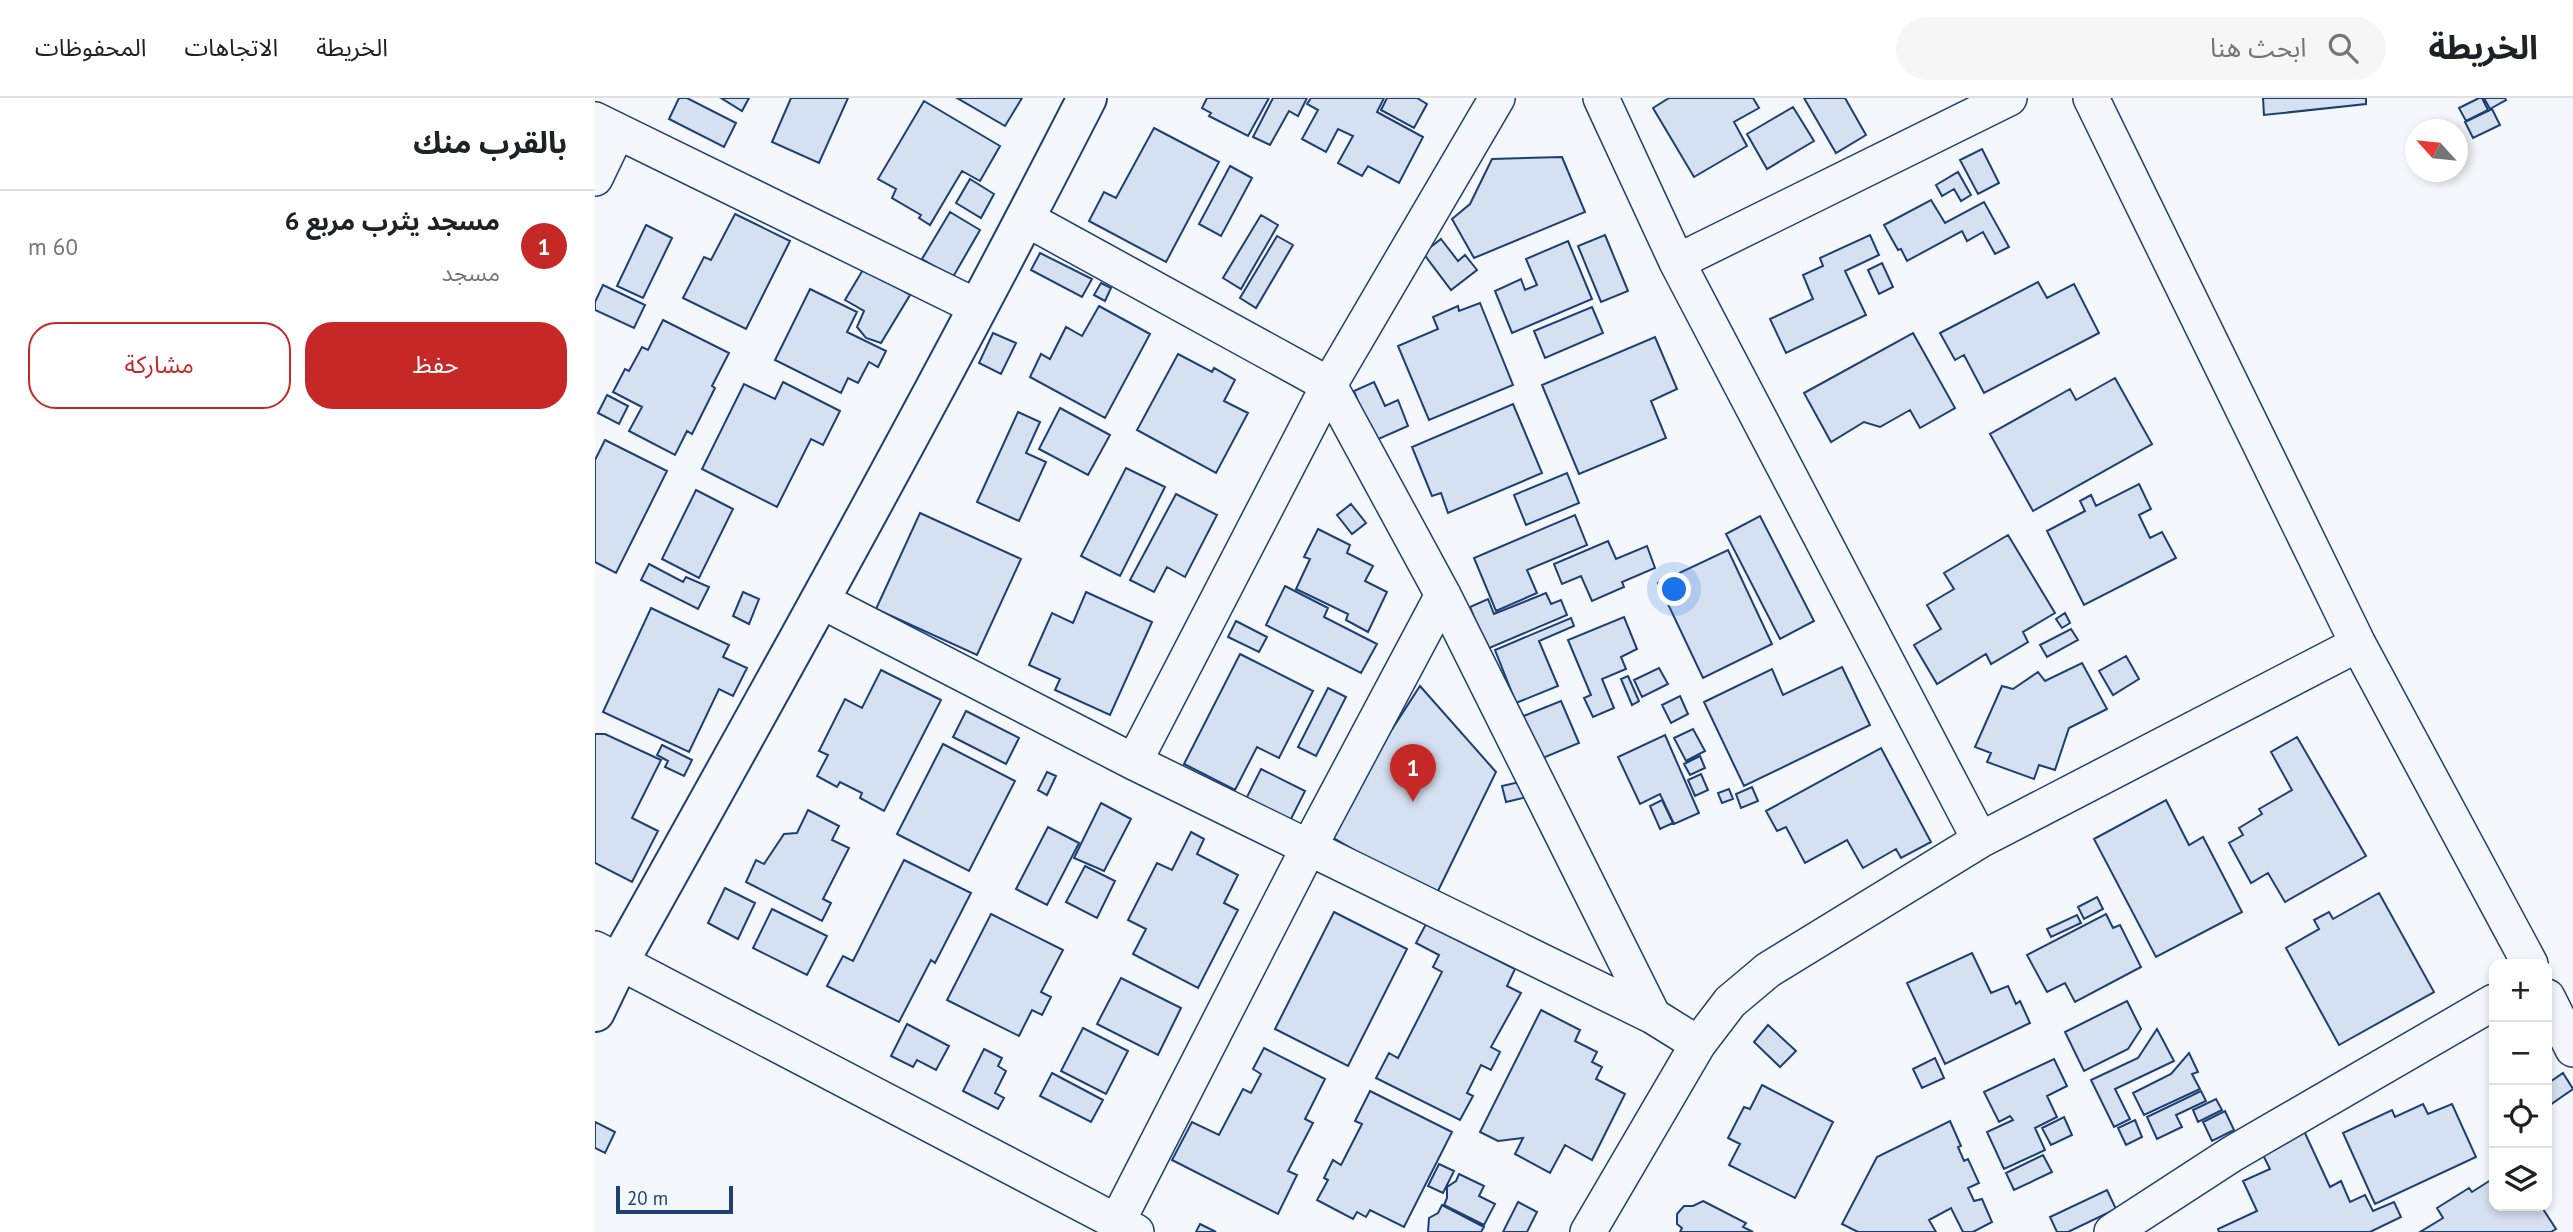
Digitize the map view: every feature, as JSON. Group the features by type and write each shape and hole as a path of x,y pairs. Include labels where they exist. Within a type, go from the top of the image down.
{"street":[{"path":"595,1012 607,956 822,601 979,308 1087,98"},
{"path":"1134,762 1329,385 1497,98"},
{"path":"1601,98 1677,262 1980,840"},
{"path":"1677,262 2009,98"},
{"path":"2091,98 2358,644 2527,959"},
{"path":"595,178 606,126 979,308"},
{"path":"1025,218 1329,385 1443,596 1653,1016"},
{"path":"607,956 1127,1227 1308,847 1443,596"},
{"path":"822,601 1134,762 1653,1016 1698,1044"},
{"path":"1588,1232 1698,1044 1730,1002 1768,970 1980,840 2358,644"},
{"path":"2112,1232 2232,1154 2489,1005"},
{"path":"2552,1007 2573,1049"}],"building":[{"path":"679,98 687,98 736,123 724,147 669,119"},
{"path":"721,98 749,98 742,111"},
{"path":"791,98 848,98 819,163 772,142"},
{"path":"957,98 1022,98 1005,126"},
{"path":"1207,98 1269,98 1248,136 1209,116 1211,113 1202,108"},
{"path":"1273,98 1307,98 1298,116 1289,111 1270,145 1253,137"},
{"path":"1311,98 1384,98 1377,112 1423,137 1399,183 1368,166 1362,176 1338,163 1353,136 1338,129 1326,152 1302,139 1318,110 1307,104"},
{"path":"1387,98 1417,98 1427,104 1414,128 1381,110"},
{"path":"1669,98 1753,98 1759,108 1734,122 1747,146 1694,177 1653,108"},
{"path":"1804,98 1845,98 1866,135 1836,153"},
{"path":"2263,98 2366,98 2366,104 2264,115"},
{"path":"2482,98 2488,110 2468,120 2459,108"},
{"path":"2484,98 2505,98 2506,100 2490,109"},
{"path":"924,101 1000,146 980,181 962,171 930,225 919,218 921,215 892,198 896,189 878,179"},
{"path":"1793,107 1814,141 1767,169 1747,134"},
{"path":"2492,109 2500,125 2473,138 2468,121"},
{"path":"1154,128 1219,162 1166,262 1089,221 1104,192 1116,198"},
{"path":"1982,149 1999,183 1978,194 1960,160"},
{"path":"1562,157 1585,212 1474,258 1452,219 1470,204 1492,159"},
{"path":"1230,166 1252,178 1221,236 1199,224"},
{"path":"1958,172 1971,195 1961,201 1954,189 1942,196 1936,185"},
{"path":"970,179 994,194 981,218 956,203"},
{"path":"1931,200 1945,223 1984,202 2009,247 1995,254 1983,232 1967,241 1962,231 1907,261 1884,225"},
{"path":"950,212 980,230 953,277 922,259"},
{"path":"735,214 790,241 746,329 683,298 704,257 711,260"},
{"path":"1261,215 1278,225 1241,289 1223,278"},
{"path":"646,225 672,238 643,298 617,286"},
{"path":"1605,235 1628,291 1601,302 1578,246"},
{"path":"1870,235 1879,255 1845,271 1866,315 1786,353 1770,319 1813,299 1803,275 1823,266 1820,258"},
{"path":"1277,236 1293,245 1256,308 1240,298"},
{"path":"1441,239 1458,261 1465,255 1477,270 1451,290 1423,253"},
{"path":"1568,241 1592,299 1512,333 1495,291 1521,279 1525,290 1537,285 1526,259"},
{"path":"1040,253 1092,279 1082,297 1031,270"},
{"path":"1882,263 1893,287 1879,294 1868,270"},
{"path":"864,268 910,295 881,343 866,338 857,327 864,311 845,300"},
{"path":"2038,282 2047,298 2074,284 2099,333 1984,393 1964,355 1955,360 1940,333"},
{"path":"1101,283 1111,288 1105,301 1094,295"},
{"path":"603,285 645,305 634,328 595,310 595,302"},
{"path":"810,289 857,312 847,332 886,351 878,367 869,362 858,383 848,378 841,393 775,360"},
{"path":"1480,303 1513,385 1429,420 1398,346 1438,329 1433,317 1458,306 1459,311"},
{"path":"1099,306 1150,334 1105,418 1030,377 1041,354 1050,359 1066,327 1082,336"},
{"path":"1592,307 1603,333 1545,358 1534,331"},
{"path":"663,320 729,353 692,434 687,431 675,455 629,431 642,407 613,392 625,369 629,371 642,347 648,350"},
{"path":"993,333 1016,343 1001,374 979,363"},
{"path":"1913,333 1955,408 1920,428 1910,410 1880,427 1864,422 1831,442 1804,393"},
{"path":"1655,337 1677,389 1651,401 1666,438 1579,474 1542,385"},
{"path":"1178,354 1212,372 1214,368 1235,380 1224,401 1248,413 1216,473 1137,430"},
{"path":"2115,378 2152,444 2033,511 1990,434 2070,389 2076,400"},
{"path":"783,382 840,411 823,445 811,439 777,507 702,469 744,384 775,399"},
{"path":"1374,382 1385,406 1398,400 1408,426 1374,441 1354,391"},
{"path":"607,395 628,406 619,424 598,413"},
{"path":"1513,404 1542,473 1448,513 1441,493 1432,496 1412,447"},
{"path":"1060,408 1110,435 1088,475 1039,449"},
{"path":"1018,412 1040,422 1026,453 1046,462 1019,521 977,502"},
{"path":"605,440 667,471 616,573 595,562 595,460"},
{"path":"1126,468 1165,487 1120,576 1081,556"},
{"path":"1567,473 1579,503 1526,525 1514,495"},
{"path":"2139,484 2151,509 2139,515 2150,538 2162,532 2176,558 2084,605 2047,531 2085,511 2080,501 2091,495 2096,506"},
{"path":"696,490 733,509 699,578 662,559"},
{"path":"1176,494 1217,515 1185,577 1167,567 1154,592 1130,580"},
{"path":"1351,504 1366,523 1352,534 1337,515"},
{"path":"920,513 1021,559 977,655 876,609"},
{"path":"1575,515 1587,545 1527,570 1537,593 1496,611 1474,558"},
{"path":"1760,516 1814,621 1780,639 1726,534"},
{"path":"1318,529 1350,545 1347,553 1373,566 1365,581 1387,592 1368,632 1346,620 1348,614 1296,589 1310,559 1304,557"},
{"path":"2008,535 2055,613 2023,632 2028,642 1991,664 1986,654 1937,684 1914,645 1941,629 1927,605 1954,589 1944,573"},
{"path":"1608,541 1616,559 1647,546 1655,568 1622,582 1624,587 1592,601 1581,576 1562,584 1554,564"},
{"path":"1728,550 1772,644 1703,678 1658,583"},
{"path":"649,564 683,582 686,577 709,587 698,609 641,580"},
{"path":"1285,586 1328,608 1324,617 1377,644 1361,673 1266,625"},
{"path":"743,592 759,599 749,624 733,616"},
{"path":"1086,592 1152,622 1110,715 1055,690 1060,679 1029,665 1052,613 1073,623"},
{"path":"1546,593 1551,604 1561,600 1567,615 1487,649 1470,607 1488,599 1494,614"},
{"path":"651,608 729,645 723,657 747,668 733,696 719,689 689,752 603,712"},
{"path":"2065,613 2070,623 2062,628 2056,619"},
{"path":"1624,617 1637,649 1621,657 1626,669 1602,679 1614,708 1593,717 1584,698 1591,695 1568,640"},
{"path":"1571,618 1574,626 1539,641 1558,686 1516,703 1495,650"},
{"path":"1236,621 1267,637 1259,652 1228,637"},
{"path":"2071,629 2078,640 2047,657 2040,645"},
{"path":"1240,654 1313,691 1279,758 1257,747 1235,790 1184,764"},
{"path":"2126,656 2139,679 2113,695 2099,671"},
{"path":"2082,663 2107,709 2069,728 2055,770 2039,765 2034,779 1987,762 1991,753 1975,747 2002,686 2013,689 2038,672 2045,681"},
{"path":"1842,667 1870,725 1744,786 1704,702 1772,669 1783,695"},
{"path":"1659,668 1668,684 1642,697 1634,680"},
{"path":"881,670 941,700 884,811 860,798 862,793 840,782 837,787 817,776 828,755 819,751 845,699 862,708"},
{"path":"1628,676 1639,701 1632,705 1621,679"},
{"path":"1420,686 1496,772 1435,897 1325,833"},
{"path":"1328,688 1346,697 1316,756 1298,747"},
{"path":"1680,696 1688,714 1671,723 1662,705"},
{"path":"1561,701 1579,743 1538,760 1521,717"},
{"path":"966,711 1019,738 1006,764 953,737"},
{"path":"1693,729 1705,751 1686,761 1674,738"},
{"path":"595,734 605,734 661,760 632,818 658,831 632,882 595,863"},
{"path":"1665,735 1699,813 1674,824 1660,794 1640,804 1618,757"},
{"path":"2297,737 2366,856 2285,902 2268,873 2251,883 2229,843 2243,835 2239,828 2262,814 2259,809 2292,790 2271,752"},
{"path":"943,744 1015,781 969,871 897,834"},
{"path":"662,745 692,760 684,776 665,767 668,761 657,755"},
{"path":"1881,748 1931,842 1901,858 1896,849 1863,868 1847,840 1805,863 1786,827 1777,831 1766,811"},
{"path":"1700,756 1705,768 1690,775 1684,764"},
{"path":"1261,769 1305,791 1290,821 1246,799"},
{"path":"1047,772 1056,776 1047,795 1038,790"},
{"path":"1701,774 1708,790 1695,796 1688,780"},
{"path":"1533,779 1536,795 1506,802 1502,786"},
{"path":"1752,787 1758,801 1741,808 1736,794"},
{"path":"1729,789 1733,799 1722,803 1718,793"},
{"path":"1662,800 1673,823 1660,829 1650,806"},
{"path":"2166,800 2189,845 2203,837 2242,912 2156,957 2094,839"},
{"path":"1101,803 1131,819 1104,871 1074,858"},
{"path":"808,810 839,826 832,840 849,848 823,899 831,903 822,921 746,882 756,860 764,864 784,834 797,833"},
{"path":"1048,827 1079,843 1047,905 1016,889"},
{"path":"1191,832 1204,839 1197,854 1238,875 1224,903 1238,910 1198,988 1133,954 1146,929 1128,920 1157,863 1172,870"},
{"path":"904,860 971,893 935,963 931,960 899,1022 827,986 843,956 853,961"},
{"path":"1085,866 1115,881 1097,918 1066,902"},
{"path":"725,888 755,903 738,939 708,923"},
{"path":"2379,893 2434,992 2339,1045 2286,948 2319,929 2314,920 2329,912 2333,919"},
{"path":"2097,897 2103,909 2084,919 2078,907"},
{"path":"772,909 827,936 807,975 753,948"},
{"path":"1334,912 1407,949 1348,1066 1275,1029"},
{"path":"991,914 1063,950 1041,992 1051,997 1042,1015 1032,1010 1019,1036 947,1000"},
{"path":"2106,914 2113,928 2120,925 2141,967 2075,1002 2065,983 2047,992 2027,955"},
{"path":"2077,915 2081,923 2051,937 2047,929"},
{"path":"1426,924 1515,969 1507,986 1521,993 1491,1047 1500,1052 1491,1070 1481,1065 1467,1093 1473,1096 1460,1120 1376,1078 1389,1053 1398,1058 1442,972 1433,967 1439,955 1416,943"},
{"path":"1972,953 1991,993 2008,986 2016,1004 2020,1001 2030,1023 1945,1064 1907,983"},
{"path":"1121,978 1181,1008 1158,1055 1097,1024"},
{"path":"2127,1001 2141,1029 2128,1049 2084,1071 2065,1032"},
{"path":"1541,1010 1580,1030 1575,1041 1597,1052 1592,1062 1602,1067 1596,1079 1625,1094 1592,1160 1565,1145 1550,1173 1515,1154 1523,1138 1498,1141 1480,1132"},
{"path":"907,1024 949,1046 936,1070 917,1060 913,1067 891,1056"},
{"path":"1768,1025 1796,1051 1780,1067 1754,1042"},
{"path":"1083,1028 1128,1051 1106,1094 1061,1071"},
{"path":"2157,1029 2174,1061 2115,1089 2130,1119 2114,1127 2091,1080 2138,1058"},
{"path":"1264,1048 1325,1079 1305,1119 1313,1123 1288,1171 1297,1175 1278,1214 1172,1160 1192,1122 1219,1135 1243,1089 1251,1093 1261,1074 1253,1069"},
{"path":"984,1049 1002,1058 998,1066 1006,1071 995,1093 1004,1098 998,1109 963,1091"},
{"path":"2189,1053 2198,1072 2192,1074 2200,1089 2144,1115 2133,1093 2171,1074"},
{"path":"1935,1058 1944,1078 1922,1088 1913,1069"},
{"path":"2054,1059 2067,1086 2047,1096 2057,1117 2035,1128 2045,1150 2004,1169 1987,1132 2013,1120 2010,1116 1999,1122 1984,1092"},
{"path":"1052,1073 1103,1100 1091,1122 1040,1096"},
{"path":"2563,1073 2573,1089 2552,1104 2552,1085 2552,1081"},
{"path":"1762,1085 1833,1122 1795,1198 1729,1165 1740,1144 1728,1138 1744,1107 1750,1109"},
{"path":"1370,1091 1452,1132 1404,1227 1370,1210 1366,1217 1357,1212 1353,1219 1317,1200 1328,1180 1324,1178 1333,1160 1341,1165 1362,1124 1355,1121"},
{"path":"2201,1091 2206,1101 2176,1115 2182,1127 2157,1139 2147,1117"},
{"path":"2216,1099 2222,1110 2198,1122 2193,1110"},
{"path":"2423,1104 2428,1114 2452,1104 2476,1157 2375,1204 2343,1133 2392,1110 2395,1117"},
{"path":"2225,1111 2234,1130 2212,1141 2203,1122"},
{"path":"2064,1117 2072,1135 2051,1145 2042,1128"},
{"path":"2135,1120 2142,1137 2126,1145 2118,1128"},
{"path":"1950,1121 1961,1146 1958,1147 1964,1161 1968,1159 1979,1183 1968,1188 1974,1201 1982,1199 1992,1222 1973,1232 1963,1232 1951,1208 1929,1220 1936,1232 1858,1232 1842,1224 1877,1157"},
{"path":"595,1122 615,1132 605,1153 595,1148"},
{"path":"2304,1131 2330,1187 2341,1181 2350,1202 2365,1195 2373,1211 2394,1202 2401,1217 2370,1232 2219,1232 2218,1229 2257,1211 2243,1181 2270,1169 2261,1151"},
{"path":"2043,1155 2052,1172 2014,1190 2006,1173"},
{"path":"1439,1164 1454,1171 1443,1193 1428,1186"},
{"path":"1459,1174 1484,1186 1479,1196 1495,1204 1484,1225 1444,1205 1447,1187 1456,1181"},
{"path":"2489,1181 2489,1211 2544,1211 2556,1229 2551,1232 2420,1232 2443,1218 2437,1208 2469,1188 2472,1192"},
{"path":"2107,1190 2116,1209 2068,1232 2057,1232 2050,1217"},
{"path":"1703,1201 1746,1223 1743,1227 1753,1232 1680,1232 1682,1228 1677,1224 1677,1214 1684,1206 1693,1206"},
{"path":"1518,1202 1537,1212 1527,1232 1503,1232"},
{"path":"1442,1205 1484,1227 1481,1232 1428,1232 1429,1218 1438,1213"},
{"path":"1200,1224 1216,1232 1196,1232"}],"place":[{"name":"مسجد يثرب مربع 6","path":"1413,802"}]}
